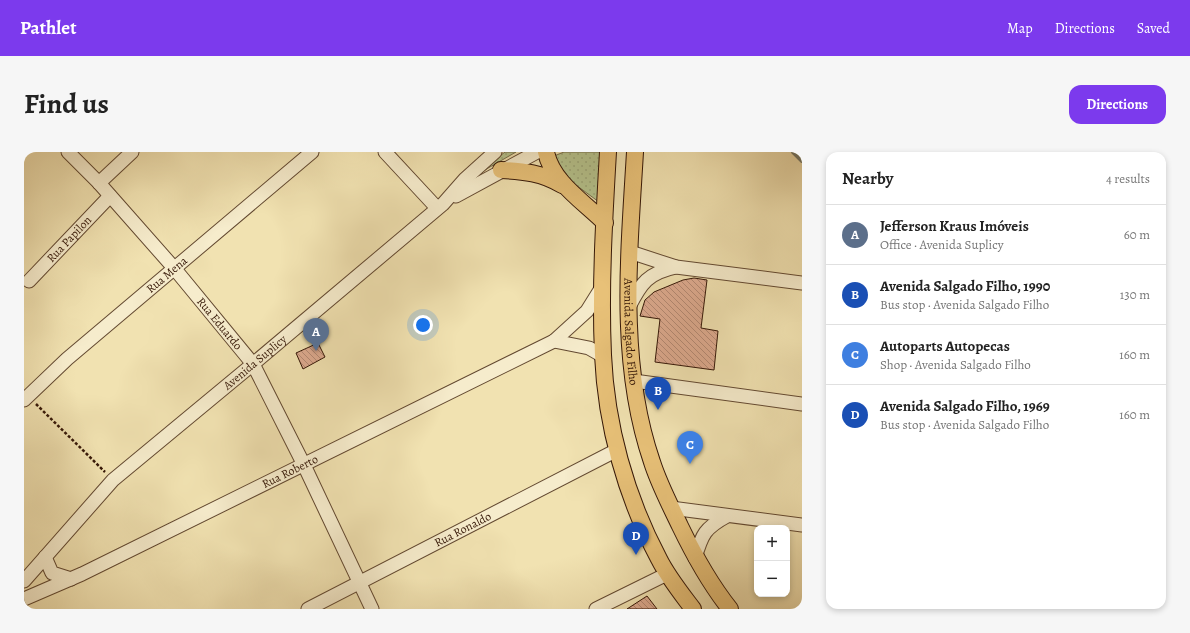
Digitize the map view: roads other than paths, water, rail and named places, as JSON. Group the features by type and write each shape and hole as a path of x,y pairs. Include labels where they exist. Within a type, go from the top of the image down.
{"main road":[{"path":"546,152 550,166 567,188 605,222"},
{"path":"608,152 602,287 603,356 609,410 617,450 636,509 668,574 693,609"},
{"name":"Avenida Salgado Filho","path":"636,152 628,307 634,381 641,422 652,462 671,508 695,558 731,608"},
{"path":"501,170 518,171 544,176 567,188"},
{"path":"584,203 605,203"}],"street":[{"name":"Rua Eduardo","path":"68,152 110,196 174,268 253,364 304,465 372,609"},
{"path":"112,171 118,152"},
{"path":"99,184 132,152"},
{"name":"Rua Mena","path":"26,398 67,359 312,152"},
{"path":"385,152 440,206 501,170 537,152"},
{"name":"Avenida Suplicy","path":"24,581 113,480 440,206 495,152"},
{"name":"Rua Papilon","path":"29,281 110,196"},
{"path":"630,252 676,267 802,283"},
{"path":"628,307 643,282 650,276 659,271 676,267"},
{"name":"Rua Roberto","path":"24,599 70,579 304,465 554,340 587,311 602,287"},
{"path":"554,340 589,348 603,356"},
{"path":"634,381 802,404"},
{"name":"Rua Ronaldo","path":"308,609 617,450"},
{"path":"671,508 802,525"},
{"path":"695,558 704,532 712,524 726,516"},
{"path":"45,557 52,572 70,579"},
{"path":"596,609 668,574"}],"waterway":[{"path":"793,152 802,161"}],"place":[{"name":"Jefferson Kraus Imóveis","path":"316,351"},
{"name":"Avenida Salgado Filho, 1990","path":"658,410"},
{"name":"Autoparts Autopecas","path":"690,464"},
{"name":"Avenida Salgado Filho, 1969","path":"636,555"}]}
